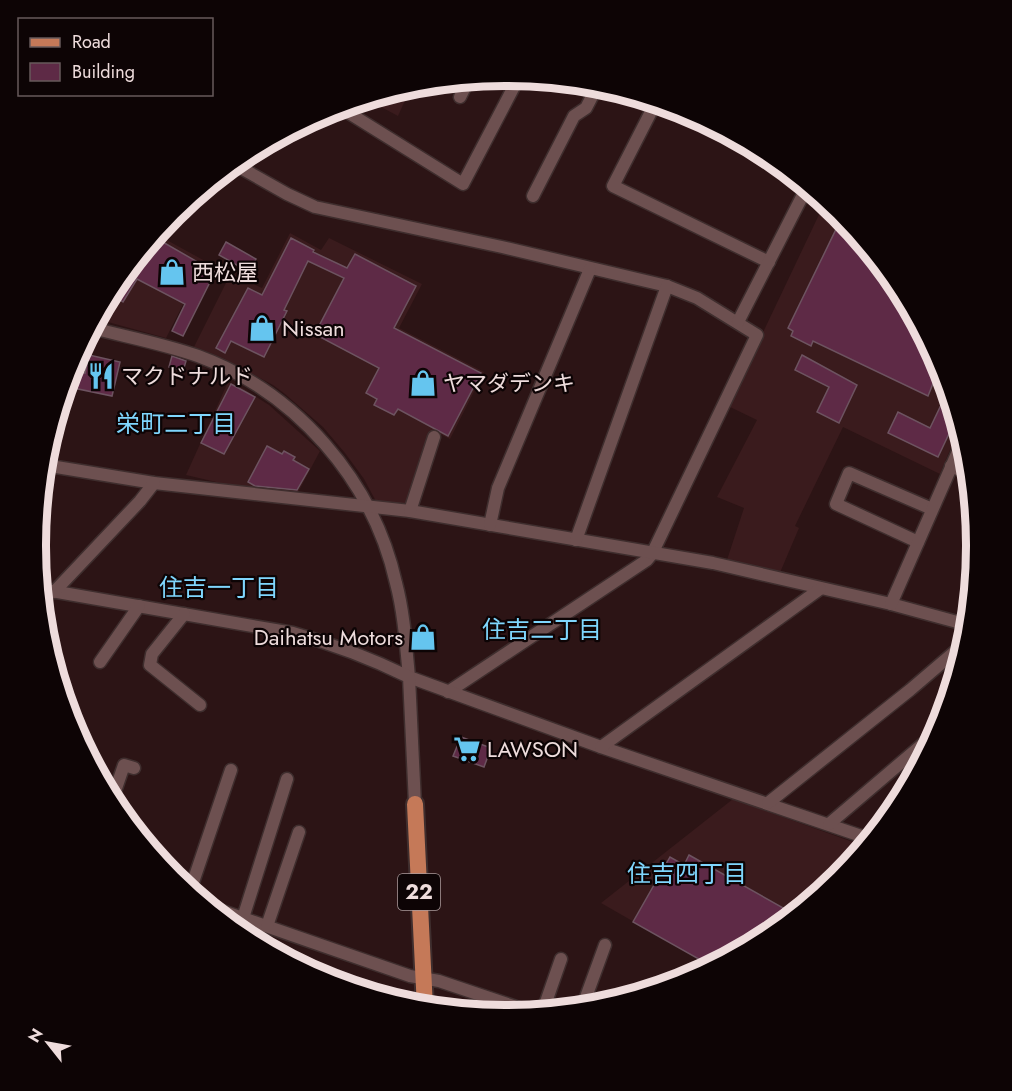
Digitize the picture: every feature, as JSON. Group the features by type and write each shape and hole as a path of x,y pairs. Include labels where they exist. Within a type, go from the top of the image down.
{"main road":[{"name":"22","path":"415,804 425,997"}],"street":[{"path":"349,113 464,184 514,86"},
{"path":"460,97 464,88"},
{"path":"533,196 574,117 586,108 593,95"},
{"path":"652,109 613,186 769,262"},
{"path":"243,169 315,207 502,247 667,286 697,298 757,335 652,554 647,560 448,692"},
{"path":"738,322 803,195"},
{"path":"490,525 498,488 590,269"},
{"path":"576,540 667,286"},
{"path":"100,330 197,356 237,374 269,393 296,414 334,455 356,486 367,506 397,583 409,677 415,804"},
{"path":"410,511 434,437"},
{"path":"891,604 957,454"},
{"path":"951,466 959,470"},
{"path":"53,467 154,483 410,511 713,563 891,604 959,623"},
{"path":"918,542 836,504 849,472 932,509"},
{"path":"48,590 140,501 154,483"},
{"path":"601,747 820,589"},
{"path":"49,591 293,633 318,640 448,692 862,836"},
{"path":"100,662 139,606"},
{"path":"184,614 152,654 150,665 200,705"},
{"path":"768,803 952,654"},
{"path":"829,824 919,748"},
{"path":"116,788 124,765 134,768"},
{"path":"193,882 231,770"},
{"path":"243,918 288,779"},
{"path":"267,926 299,832"},
{"path":"235,916 510,1005"},
{"path":"586,998 605,945"},
{"path":"545,1003 561,959"}],"shaded area":[{"path":"406,97 398,116 377,105"},
{"path":"821,211 871,266 904,316 931,370 953,441 940,474 843,427 795,526 799,528 779,575 726,563 744,508 717,497 757,420 728,406"},
{"path":"290,233 321,250 329,238 422,284 399,328 484,372 450,439 432,430 404,509 378,505 364,479 345,453 323,427 285,394 273,385 225,360 194,347 231,273 262,288"},
{"path":"165,239 205,261 166,338 105,321 141,266"},
{"path":"228,382 269,405 320,451 294,500 186,475"},
{"path":"733,799 855,843 831,870 786,910 761,928 702,961 601,903"}],"building":[{"path":"837,227 871,266 904,316 934,380 928,396 813,341 811,346 791,336 793,331 788,328"},
{"path":"291,238 314,250 313,252 347,268 355,254 416,286 394,328 481,373 448,436 398,409 394,415 374,405 377,399 366,393 379,368 320,337 324,329 319,326 344,278 308,261 264,357 231,341 225,353 216,348 248,288 262,295"},
{"path":"162,242 215,272 183,336 172,331 185,304 137,279 123,302 118,299 124,290"},
{"path":"226,242 256,259 249,272 219,255"},
{"name":"マクドナルド","path":"89,355 120,362 112,396 74,388 80,372 85,373"},
{"path":"802,355 857,385 839,423 817,412 829,387 795,370"},
{"path":"172,356 186,361 183,371 169,367"},
{"path":"231,384 255,397 224,454 201,443"},
{"path":"943,403 951,430 938,457 888,433 898,412 930,428"},
{"path":"267,446 282,454 284,451 295,457 293,460 309,469 297,490 255,486 248,482"},
{"path":"461,737 491,748 484,767 453,756"},
{"path":"689,855 786,910 761,928 702,961 633,922 670,857 684,865"}],"place":[{"name":"西松屋","path":"172,272"},
{"name":"Nissan","path":"262,328"},
{"name":"マクドナルド","path":"101,376"},
{"name":"ヤマダデンキ","path":"423,383"},
{"name":"Daihatsu Motors","path":"423,637"},
{"name":"LAWSON","path":"467,749"}],"district":[{"name":"栄町二丁目","path":"176,423"},
{"name":"住吉一丁目","path":"219,587"},
{"name":"住吉二丁目","path":"542,629"},
{"name":"住吉四丁目","path":"687,873"}]}
